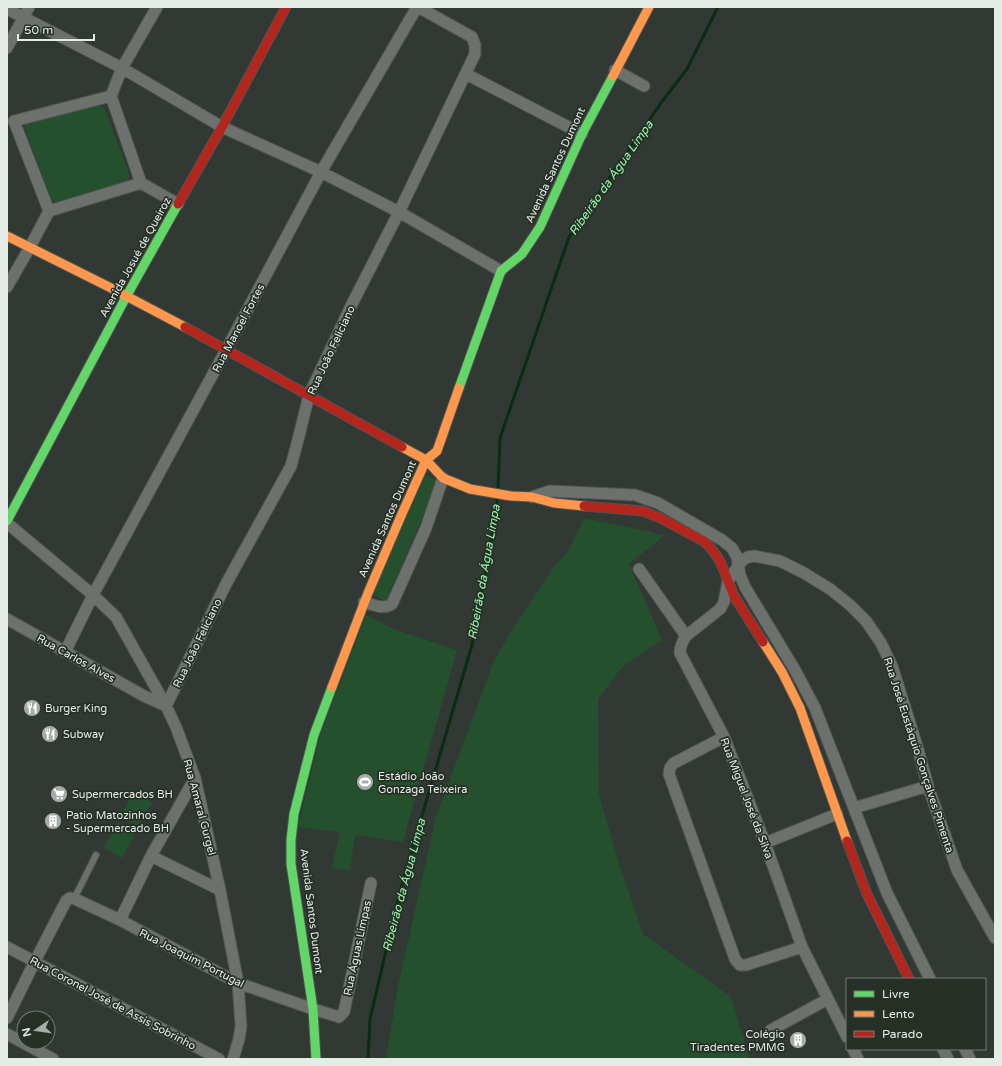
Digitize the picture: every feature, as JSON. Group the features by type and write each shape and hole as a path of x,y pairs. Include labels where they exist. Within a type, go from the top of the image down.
{"street":[{"path":"7,48 29,7"},
{"path":"157,7 122,68 110,96 141,183 178,204"},
{"name":"Avenida Josué de Queiroz","path":"7,522 126,297 222,127 286,7"},
{"name":"Rua João Feliciano","path":"166,706 226,584 291,466 309,395 475,54 475,45 472,37 418,7"},
{"name":"Rua Manoel Fortes","path":"65,652 93,595 321,172 418,7"},
{"name":"Avenida Santos Dumont","path":"316,1059 312,1009 291,864 291,840 294,814 314,735 364,602 426,460 437,451 501,271 522,254 540,227 582,134 649,7"},
{"path":"7,9 122,68 222,127 321,172 399,212 501,271"},
{"path":"615,70 644,86"},
{"path":"466,74 582,134"},
{"path":"49,211 10,119 110,96"},
{"path":"7,287 49,211 141,183"},
{"path":"7,236 126,297 309,395 426,460 443,478 470,489 511,496 532,497 554,503 643,511 660,518 705,542 720,561 734,596 782,672 800,708 867,894 909,978"},
{"path":"364,602 380,607 388,607 392,604 426,528 443,478"},
{"path":"532,497 550,490 635,495 658,502 722,540 732,548 737,557 738,566 745,587 795,670 815,708 887,893 930,978"},
{"name":"Rua Amaral Gurgel","path":"7,522 93,595 116,617 176,726 195,778 220,890 238,983 241,1026 239,1039 232,1059"},
{"name":"Rua José Eustáquio Gonçalves Pimenta","path":"738,566 743,560 754,556 780,561 804,573 830,589 850,605 866,621 881,643 892,666 928,786 957,870 995,938"},
{"path":"639,569 686,636 720,609 724,602 728,581 738,566"},
{"name":"Rua Carlos Alves","path":"7,619 144,696 166,706"},
{"name":"Rua Miguel José da Silva","path":"686,636 680,647 680,653 724,737 765,843 802,947 846,1035"},
{"path":"724,737 674,763 670,768 669,774 735,959 740,965 746,965 802,947"},
{"path":"120,920 151,856 195,778"},
{"path":"854,808 928,786"},
{"path":"765,843 837,814"},
{"path":"151,856 220,890"},
{"name":"Rua Águas Limpas","path":"344,1012 371,883"},
{"path":"7,1018 35,961 70,900"},
{"name":"Rua Joaquim Portugal","path":"70,900 120,920 238,983 339,1017 344,1012"},
{"name":"Rua Coronel José de Assis Sobrinho","path":"7,947 219,1059"},
{"path":"770,1030 828,999"},
{"path":"7,1034 53,1059"},
{"path":"854,1050 858,1059"},
{"path":"944,1050 948,1059"},
{"path":"966,1050 970,1059"}],"lane":[{"path":"70,900 96,855"}],"green space":[{"path":"97,106 104,108 129,173 129,178 126,181 57,202 54,201 51,198 25,125 27,123"},
{"path":"426,475 438,481 386,602 372,594"},
{"path":"584,518 665,535 629,564 662,640 623,666 598,699 599,795 621,870 643,934 731,997 750,1059 386,1059 398,986 436,817 494,661 510,633 554,567 569,550"},
{"name":"Estádio João Gonzaga Teixeira","path":"366,615 391,628 457,650 403,842 355,835 350,870 332,868 340,832 298,827 320,736"},
{"path":"134,792 152,802 138,827 120,817"},
{"path":"118,822 136,832 122,858 104,847"}],"waterway":[{"name":"Ribeirão da Água Limpa","path":"498,489 500,438 569,237 661,103 687,69 718,7"},
{"name":"Ribeirão da Água Limpa","path":"368,1059 370,1019 400,891 472,645 496,515 497,499"}],"traffic: fast":[{"path":"459,388 501,271 522,254 540,227 582,134 613,76"},
{"path":"7,521 126,297 178,204"},
{"path":"316,1059 313,1009 291,864 291,840 294,814 314,735 332,687"}],"traffic: slow":[{"path":"613,76 649,7"},
{"path":"7,236 185,327"},
{"path":"332,687 368,593 401,516 426,460 437,451 459,388"},
{"path":"402,447 426,460 443,478 470,489 511,496 532,497 554,503 584,506"},
{"path":"763,642 782,672 800,708 847,841"}],"traffic: jam":[{"path":"178,204 222,127 286,7"},
{"path":"185,327 402,447"},
{"path":"584,506 643,511 660,518 705,542 720,561 734,596 763,642"},
{"path":"847,841 867,894 909,978"}],"place":[{"name":"Burger King","path":"32,708"},
{"name":"Subway","path":"50,734"},
{"name":"Estádio João Gonzaga Teixeira","path":"365,782"},
{"name":"Supermercados BH","path":"59,794"},
{"name":"Patio Matozinhos - Supermercado BH","path":"53,821"},
{"name":"Colégio Tiradentes PMMG","path":"798,1040"}]}
